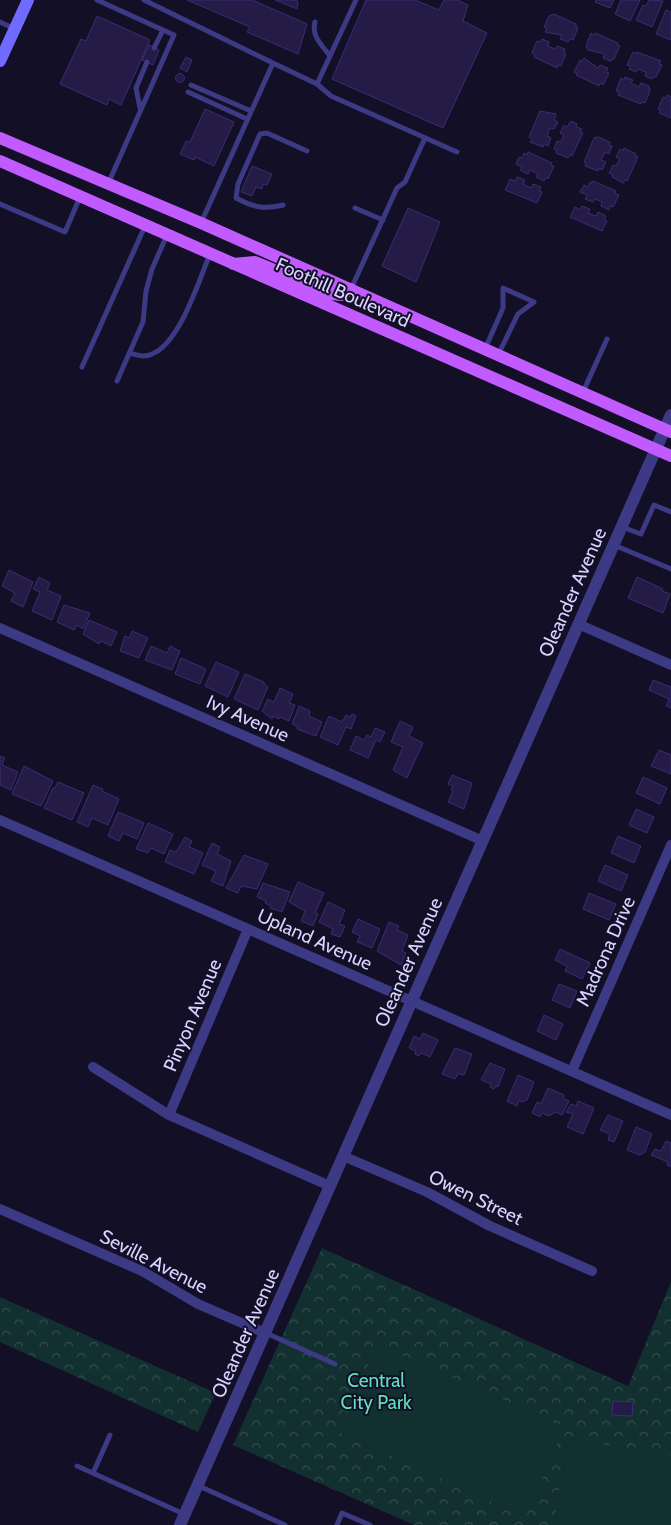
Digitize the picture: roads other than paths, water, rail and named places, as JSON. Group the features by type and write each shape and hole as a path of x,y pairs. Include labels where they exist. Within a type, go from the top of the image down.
{"main road":[{"path":"0,61 28,0"},
{"name":"Foothill Boulevard","path":"0,138 201,223 668,430"},
{"name":"Foothill Boulevard","path":"0,161 671,456"},
{"path":"233,264 255,262 332,294 341,295 351,289"}],"street":[{"name":"Oleander Avenue","path":"183,1520 613,545 656,450 668,430 671,415"},
{"path":"578,624 671,665"},
{"name":"Ivy Avenue","path":"0,628 483,841"},
{"name":"Upland Avenue","path":"0,820 671,1115"},
{"name":"Madrona Drive","path":"572,1071 671,845"},
{"name":"Pinyon Avenue","path":"169,1115 248,929"},
{"path":"93,1067 169,1115 330,1186"},
{"name":"Owen Street","path":"343,1156 427,1192 490,1226 592,1271"},
{"name":"Seville Avenue","path":"0,1209 142,1271 198,1304 265,1333"}],"lane":[{"path":"97,0 174,35 107,184"},
{"path":"144,0 152,2 273,64 317,84 331,96 457,152"},
{"path":"317,84 356,0"},
{"path":"0,22 15,28"},
{"path":"315,22 313,29 316,38 330,56"},
{"path":"154,48 163,30"},
{"path":"140,108 136,88 148,62"},
{"path":"201,223 273,64"},
{"path":"191,84 251,111"},
{"path":"188,92 248,119"},
{"path":"283,205 268,209 254,207 236,198 238,184 260,134 267,133 307,151"},
{"path":"351,289 397,188 405,182 424,138"},
{"path":"0,204 65,232 80,197"},
{"path":"355,208 383,220"},
{"path":"82,367 145,225"},
{"path":"117,381 143,322 146,291 152,269 167,235"},
{"path":"129,353 143,356 151,355 166,344 185,313 210,254"},
{"path":"484,349 504,308 503,288 534,302 518,314 498,355"},
{"path":"582,393 607,339"},
{"path":"622,526 641,534 654,505 671,512"},
{"path":"613,545 671,569"},
{"path":"265,1333 336,1364"},
{"path":"93,1473 110,1435"},
{"path":"77,1466 183,1520"},
{"path":"198,1486 285,1525"},
{"path":"337,1525 342,1513 370,1525"}],"park label":[{"name":"Central City Park","path":"376,1391"}]}
